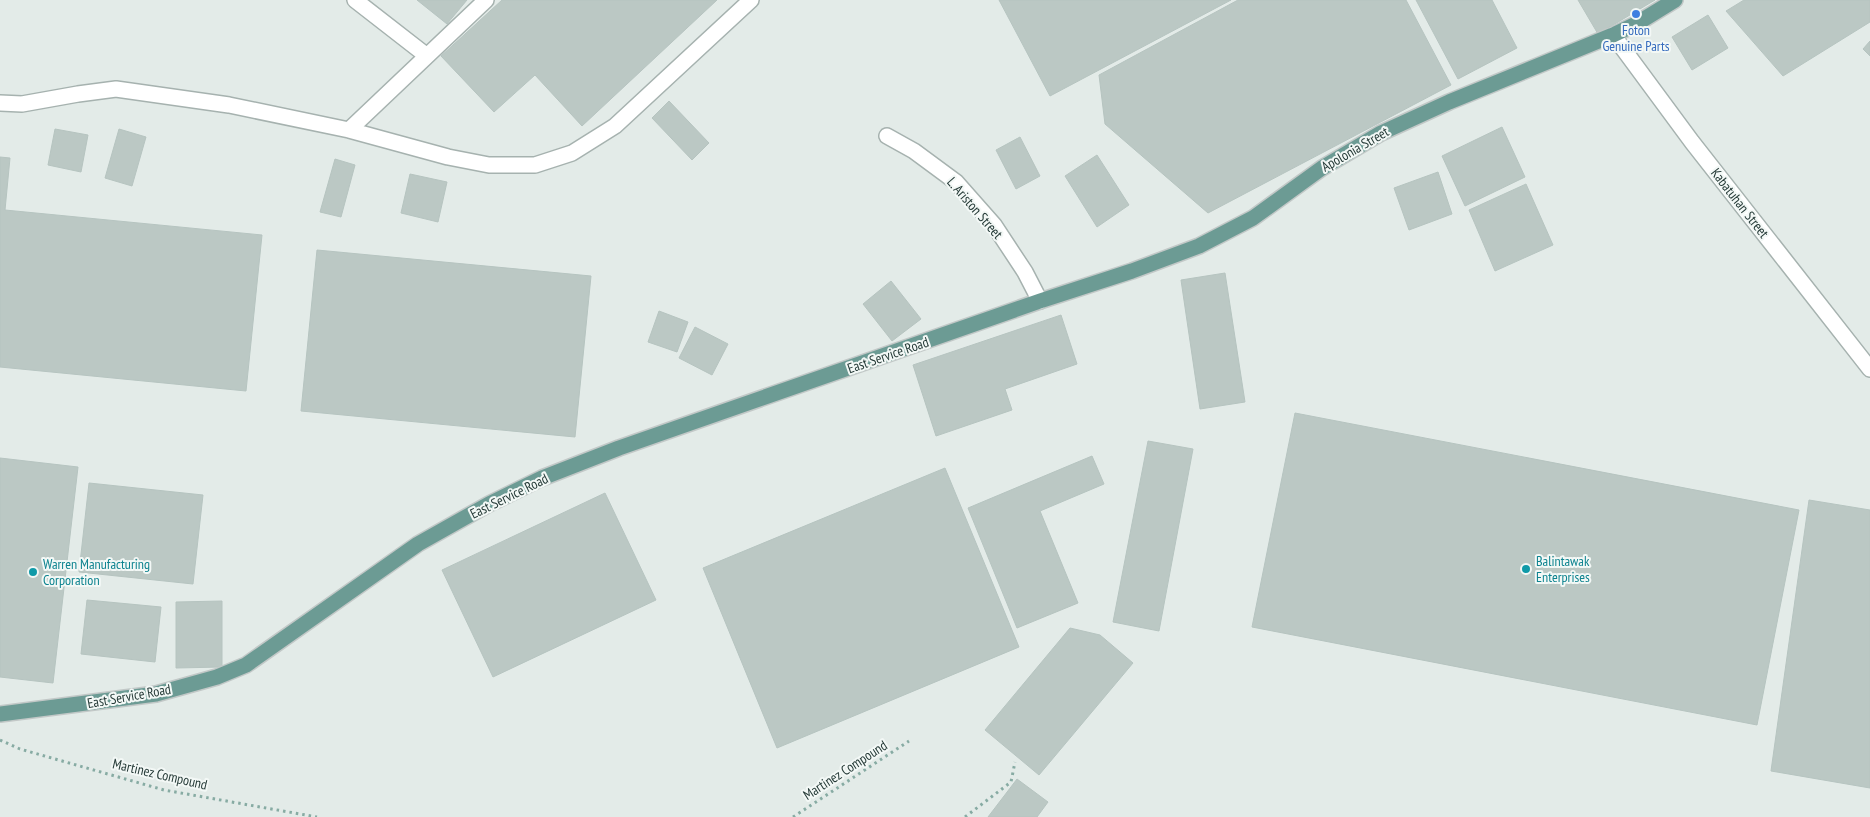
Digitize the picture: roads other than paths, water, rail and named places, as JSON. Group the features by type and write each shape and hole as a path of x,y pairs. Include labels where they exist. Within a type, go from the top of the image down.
{"main road":[{"name":"Apolonia Street","path":"1040,301 1132,271 1199,246 1253,218 1322,168 1381,133 1449,102 1613,35 1636,24 1675,0"},
{"name":"East Service Road","path":"0,714 156,694 217,677 246,665 418,544 489,504 542,478 619,448 1040,301"}],"street":[{"path":"355,0 427,56"},
{"path":"349,130 486,0"},
{"path":"0,103 22,104 116,89 229,104 349,130 448,157 488,165 535,165 572,154 615,126 750,0"},
{"name":"Kabatuhan Street","path":"1613,35 1692,142 1870,369"},
{"name":"L. Ariston Street","path":"887,136 914,151 956,182 994,225 1025,272 1040,301"}],"place":[{"name":"Foton Genuine Parts","path":"1636,14"},
{"name":"Balintawak Enterprises","path":"1526,569"},
{"name":"Warren Manufacturing Corporation","path":"33,572"}]}
